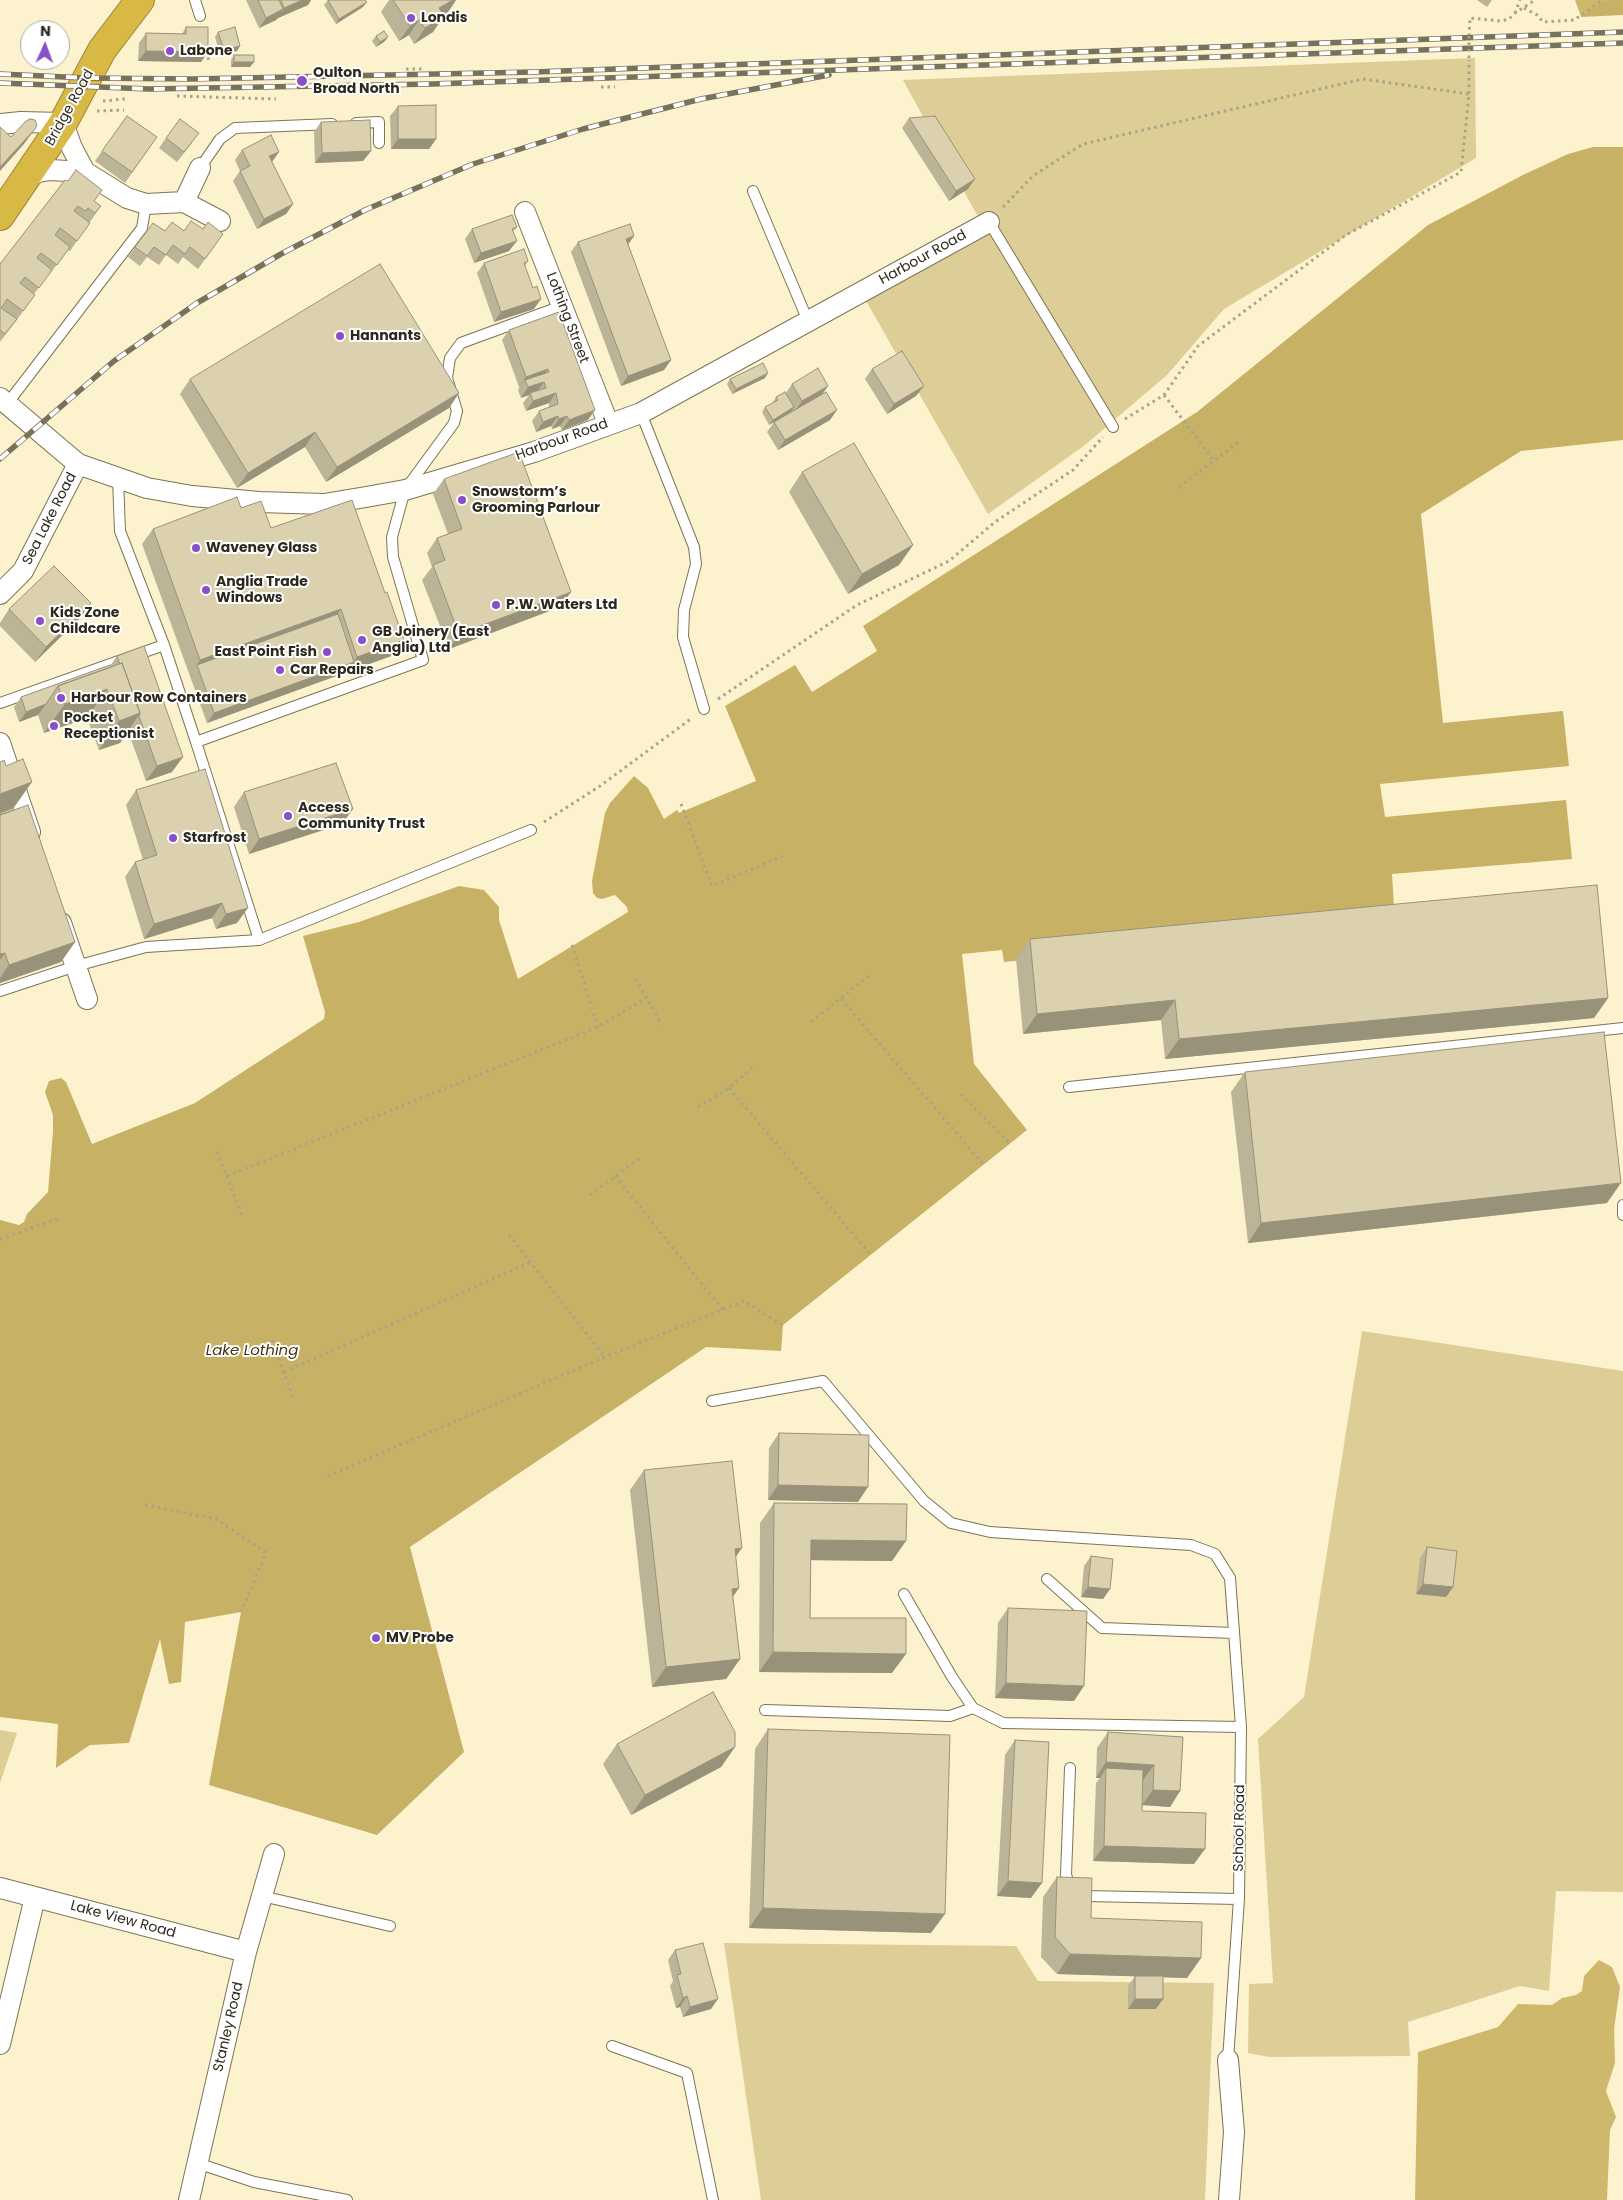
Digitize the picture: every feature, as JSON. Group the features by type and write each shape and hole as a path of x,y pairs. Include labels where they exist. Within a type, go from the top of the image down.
{"highway":[{"name":"Bridge Road","path":"0,216 63,123 102,50 140,0"}],"street":[{"path":"0,124 20,122 63,123 72,148 85,172"},
{"path":"184,202 200,168"},
{"path":"26,179 38,172 50,170 85,172 127,198 146,204 184,202 220,221"},
{"name":"Lothing Street","path":"525,212 608,423"},
{"name":"Harbour Road","path":"3,401 78,464 147,488 192,496 259,502 324,504 405,490 534,452 608,423 641,413 989,222"},
{"name":"Sea Lake Road","path":"0,594 22,571 78,464"},
{"path":"0,743 35,845"},
{"path":"54,901 87,999"},
{"name":"Stanley Road","path":"189,2200 246,1952 274,1854"},
{"name":"Lake View Road","path":"0,1888 246,1952"},
{"path":"0,2044 35,1897"},
{"name":"School Road","path":"1228,2060 1234,2132 1229,2200"}],"lane":[{"path":"194,0 200,16"},
{"path":"200,168 220,139 235,128 379,122 379,143"},
{"path":"753,191 808,321"},
{"path":"3,401 142,228 146,204"},
{"path":"989,222 1113,426"},
{"path":"196,742 423,660 393,557 392,537 405,490 454,423 458,411 447,378 447,366 454,350 460,343 562,306"},
{"path":"641,413 694,546 696,564 684,610 683,637 704,709"},
{"path":"118,479 120,531 164,645 259,940"},
{"path":"0,703 164,645"},
{"path":"0,991 76,966 146,947 259,940 531,830"},
{"path":"1069,1087 1623,1028"},
{"path":"1623,1205 1623,1215"},
{"name":"School Road","path":"712,1401 823,1381 924,1501 951,1523 990,1532 1191,1545 1215,1554 1230,1578 1242,1727 1239,1899 1228,2060"},
{"path":"1047,1579 1102,1628 1234,1633"},
{"path":"904,1594 952,1677 973,1708 1003,1722 1242,1727"},
{"path":"765,1710 950,1716 973,1708"},
{"path":"1070,1768 1066,1875 1070,1886 1084,1896 1239,1899"},
{"path":"262,1896 390,1926"},
{"path":"612,2046 687,2073 713,2200"},
{"path":"197,2163 254,2182 347,2200"}],"path":[{"path":"531,830 600,786 704,709 857,605 948,561 995,522 1074,470 1113,426 1164,395 1198,346 1241,313 1346,235 1461,172 1469,94 1470,18 1501,21 1509,19 1515,12 1520,0"},
{"path":"1515,12 1535,0"},
{"path":"1524,8 1538,15 1543,22 1574,20 1603,0"},
{"path":"200,16 209,62"},
{"path":"406,69 425,69"},
{"path":"989,222 1034,175 1083,144 1363,79 1469,94"},
{"path":"601,87 615,87"},
{"path":"177,96 276,99"},
{"path":"243,98 243,103"},
{"path":"102,101 124,99"},
{"path":"99,112 124,110"},
{"path":"1164,395 1214,461"},
{"path":"1179,488 1240,442"},
{"path":"681,804 712,886 783,856"},
{"path":"572,945 598,1027"},
{"path":"811,1022 870,976"},
{"path":"636,979 662,1024"},
{"path":"227,1176 598,1027 646,998"},
{"path":"841,999 984,1165"},
{"path":"698,1107 729,1088 752,1068"},
{"path":"729,1088 870,1254"},
{"path":"961,1094 1010,1144"},
{"path":"217,1152 242,1215"},
{"path":"590,1195 641,1157"},
{"path":"615,1176 723,1310"},
{"path":"0,1239 60,1218"},
{"path":"509,1235 605,1356"},
{"path":"284,1372 531,1262"},
{"path":"328,1476 605,1356 744,1301 782,1326"},
{"path":"272,1340 294,1400"},
{"path":"145,1505 216,1519 266,1554 241,1612"}],"shaded area":[{"path":"1575,0 1622,0 1581,17"},
{"path":"1475,58 1476,158 1224,309 1167,375 1085,445 988,514 866,301 988,235 903,80"},
{"path":"1362,1331 1623,1371 1623,1892 1556,1891 1549,1991 1520,1986 1408,2022 1410,2056 1269,2057 1248,2053 1249,1984 1273,1983 1258,1739 1304,1697"},
{"path":"0,1730 17,1733 0,1783"},
{"path":"724,1943 1016,1946 1038,1981 1214,1983 1205,2200 761,2200"},
{"path":"1599,1960 1612,1967 1620,1987 1614,2029 1615,2063 1606,2091 1616,2117 1610,2130 1607,2200 1415,2200 1418,2052 1498,2027 1518,2004 1552,2005 1562,1998 1576,1995 1582,1991 1584,1976"}],"water":[{"path":"1608,0 1623,0 1623,15 1581,17"},
{"name":"Lake Lothing","path":"1593,147 1623,147 1623,440 1521,451 1421,514 1443,723 1563,711 1569,766 1380,784 1385,817 1566,800 1572,859 1392,874 1395,923 1004,962 1002,950 962,954 974,1064 1027,1130 783,1325 781,1351 706,1347 410,1547 464,1752 377,1835 209,1785 241,1612 185,1622 181,1682 169,1684 160,1639 129,1743 90,1745 56,1768 58,1724 0,1717 0,1220 19,1225 24,1222 27,1214 48,1192 53,1131 53,1115 45,1092 49,1081 61,1078 66,1082 92,1144 195,1103 324,1019 325,1012 303,936 359,922 459,886 484,890 499,907 499,920 518,979 628,912 627,907 615,895 602,899 597,898 593,893 592,881 605,813 610,803 634,776 648,788 664,819 677,810 679,813 756,781 725,706 795,665 812,692 877,651 863,626 1197,412 1428,225 1523,175 1568,154"}],"building":[{"path":"258,0 279,0 283,9 266,18"},
{"path":"281,0 302,0 284,8"},
{"path":"328,0 365,0 367,2 339,19"},
{"path":"393,0 453,0 439,8 444,16 425,28 419,20 410,26"},
{"path":"186,27 208,27 208,52 146,51 146,33 186,34"},
{"path":"235,27 240,46 224,50 218,32"},
{"path":"384,31 388,37 380,42 376,36"},
{"path":"234,55 254,55 254,62 234,62"},
{"path":"436,105 436,139 398,139 398,106"},
{"path":"127,116 157,137 132,172 102,151"},
{"path":"935,116 975,179 956,191 909,118"},
{"path":"30,119 35,120 37,125 35,129 0,167 0,127 11,137"},
{"path":"180,119 199,133 184,152 166,138"},
{"path":"370,120 371,151 322,153 321,122"},
{"path":"271,135 279,152 269,156 293,204 264,219 240,171 250,166 242,150"},
{"path":"76,170 102,190 94,201 101,206 95,213 88,208 85,211 78,206 76,208 74,211 90,223 77,241 60,228 57,232 55,235 70,247 57,265 41,253 38,256 37,258 52,270 39,288 25,277 20,283 35,295 23,311 7,299 1,308 17,319 5,334 0,330 0,264 65,180 68,181"},
{"path":"512,215 517,227 512,229 517,241 481,253 472,229"},
{"path":"191,221 203,229 208,222 223,234 205,259 190,247 185,254 173,245 166,255 154,247 147,256 135,247 153,223 165,231 172,222 184,231"},
{"path":"630,224 634,236 626,239 671,360 628,376 578,242"},
{"path":"524,249 528,261 524,263 533,288 537,286 541,299 501,312 484,263"},
{"name":"Hannants","path":"380,264 459,393 337,467 315,432 248,473 190,379"},
{"path":"559,312 595,410 569,420 567,416 559,419 558,416 543,422 539,411 558,404 556,393 533,401 530,393 546,388 544,382 528,387 525,380 549,372 548,369 526,377 509,330"},
{"path":"902,351 924,386 894,404 872,369"},
{"path":"763,363 768,373 736,389 730,379"},
{"path":"818,368 828,386 802,401 792,384"},
{"path":"785,392 794,407 773,420 765,407 778,400 776,397"},
{"path":"826,392 837,410 785,440 774,422"},
{"path":"854,443 913,545 862,574 802,472"},
{"path":"519,452 571,592 459,634 433,565 445,560 437,538 462,529 444,479"},
{"path":"237,497 241,508 261,501 271,528 352,500 404,640 357,657 341,609 200,660 153,529"},
{"name":"Kids Zone Childcare","path":"54,566 91,603 46,647 9,609"},
{"path":"338,614 354,662 214,713 197,665"},
{"path":"144,646 183,757 157,766 122,663 120,664 117,656"},
{"path":"122,663 140,713 119,721 107,689 65,704 58,686"},
{"path":"110,665 111,667 58,686 46,704 26,712 21,697"},
{"path":"23,759 32,782 0,794 0,762 4,760 6,766"},
{"name":"Access Community Trust","path":"336,763 353,809 259,839 244,792"},
{"name":"Starfrost","path":"205,769 248,908 226,914 222,903 154,924 135,862 157,855 136,790"},
{"path":"28,805 75,942 9,965 5,953 0,954 0,815"},
{"path":"13,808 14,810 0,815 0,813"},
{"path":"1597,885 1608,998 1179,1039 1175,1000 1037,1014 1030,939"},
{"path":"1604,1032 1621,1183 1261,1223 1245,1072"},
{"path":"779,1433 869,1435 868,1487 778,1485"},
{"path":"732,1461 742,1548 735,1549 739,1588 732,1589 740,1659 666,1667 644,1470"},
{"path":"774,1503 907,1504 906,1541 811,1540 810,1618 906,1618 906,1654 773,1652"},
{"path":"1427,1547 1457,1551 1453,1587 1423,1584"},
{"path":"1091,1556 1113,1559 1110,1589 1088,1587"},
{"path":"1008,1608 1087,1611 1084,1686 1006,1683"},
{"path":"713,1692 735,1732 735,1747 645,1795 617,1744"},
{"path":"768,1729 950,1735 945,1914 763,1908"},
{"path":"1108,1732 1183,1737 1180,1791 1153,1790 1154,1765 1106,1762"},
{"path":"1015,1740 1049,1742 1042,1883 1008,1881"},
{"path":"1106,1768 1143,1770 1142,1811 1206,1813 1205,1849 1104,1846"},
{"path":"1057,1877 1092,1878 1091,1918 1202,1922 1201,1958 1070,1954 1055,1937"},
{"path":"703,1943 718,1999 690,2007 687,1996 683,1998 677,1975 681,1974 675,1950"},
{"path":"1135,1976 1163,1976 1163,1999 1135,1999"}],"railway":[{"path":"0,74 86,78 192,79 534,72 1623,32"},
{"path":"0,83 149,89 432,84 1623,43"},
{"path":"0,459 114,361 197,303 281,254 365,210 473,164 583,129 701,99 829,75"}],"place":[{"name":"Londis","path":"411,18"},
{"name":"Labone","path":"170,51"},
{"name":"Oulton Broad North","path":"302,81"},
{"name":"Hannants","path":"340,336"},
{"name":"Snowstorm’s Grooming Parlour","path":"462,500"},
{"name":"Waveney Glass","path":"196,548"},
{"name":"Anglia Trade Windows","path":"206,590"},
{"name":"P.W. Waters Ltd","path":"496,605"},
{"name":"Kids Zone Childcare","path":"40,621"},
{"name":"GB Joinery (East Anglia) Ltd","path":"362,640"},
{"name":"East Point Fish","path":"327,652"},
{"name":"Car Repairs","path":"280,670"},
{"name":"Harbour Row Containers","path":"61,698"},
{"name":"Pocket Receptionist","path":"54,726"},
{"name":"Access Community Trust","path":"288,816"},
{"name":"Starfrost","path":"173,838"},
{"name":"MV Probe","path":"376,1638"}]}
